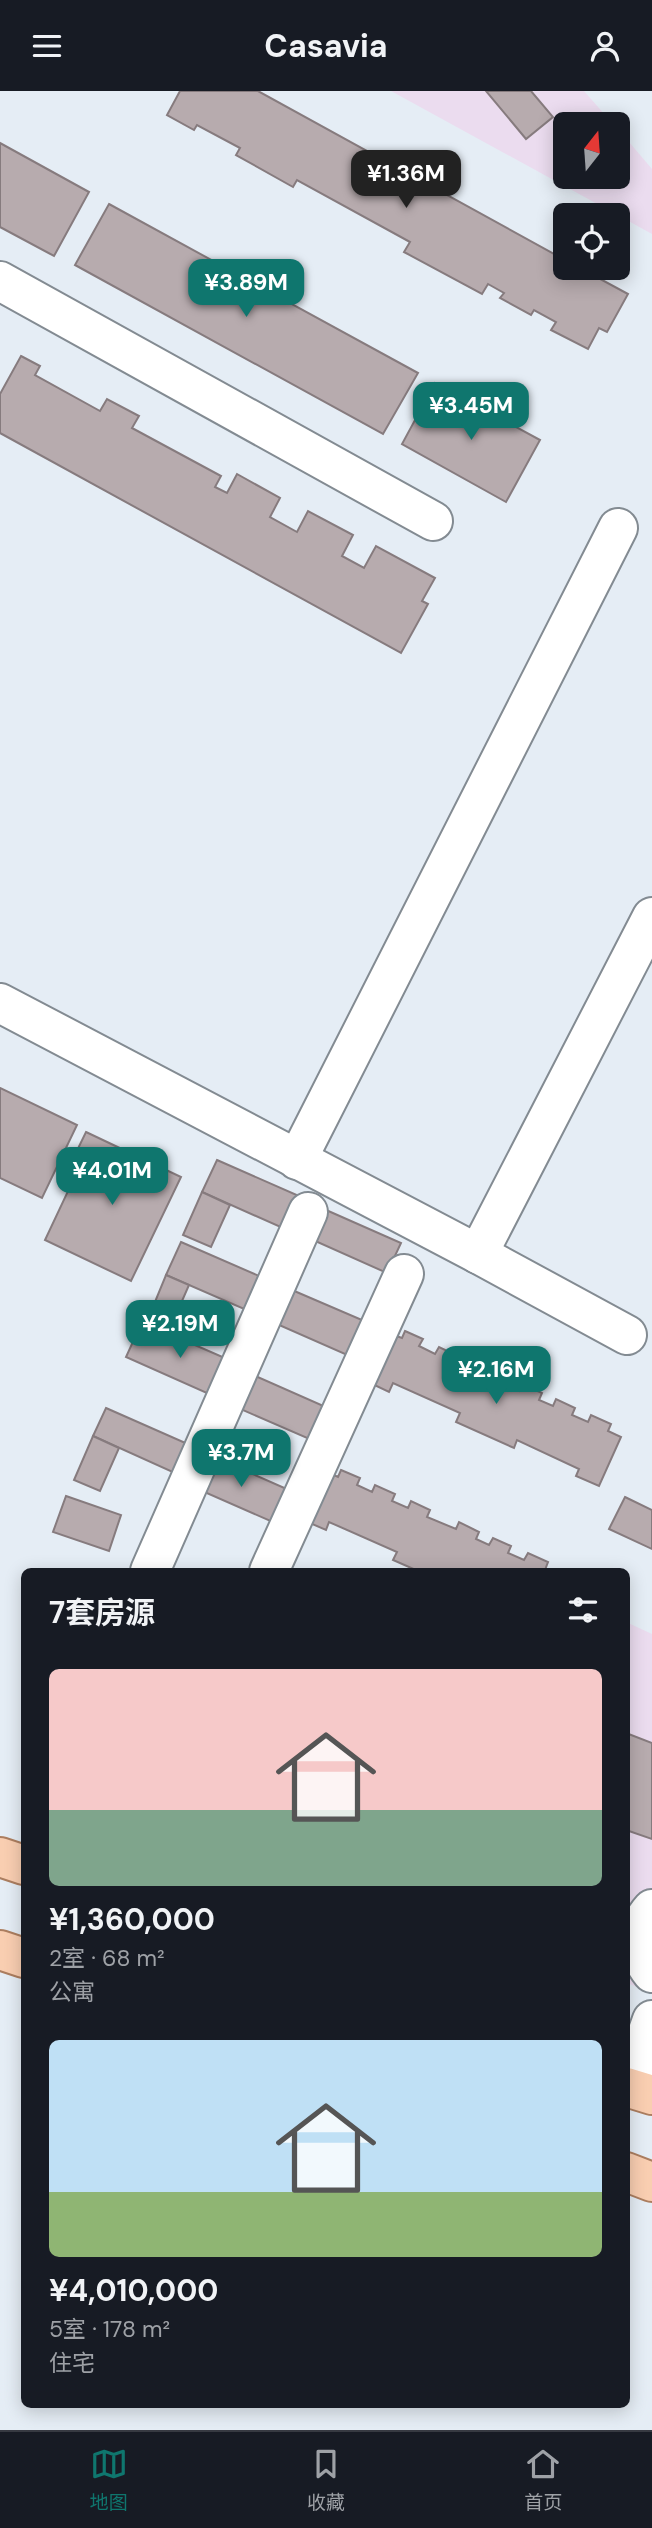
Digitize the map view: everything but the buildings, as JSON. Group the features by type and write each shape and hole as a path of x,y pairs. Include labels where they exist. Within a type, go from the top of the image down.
{"main road":[{"path":"0,1857 21,1864"},
{"path":"0,1950 21,1957"},
{"path":"630,2174 652,2182"}],"lane":[{"path":"0,281 433,521"},
{"path":"297,1160 618,528"},
{"path":"478,1254 652,917"},
{"path":"0,1003 628,1335"},
{"path":"150,1568 308,1212"},
{"path":"270,1568 404,1274"},
{"path":"652,1909 645,1916 638,1931 638,1946 642,1961 652,1973"},
{"path":"636,2090 652,2019"}],"shaded area":[{"path":"391,91 584,91 602,112 553,112 553,180"},
{"path":"630,143 652,169 652,234 630,222 630,203 595,203 570,189 630,189"},
{"path":"630,1624 652,1634 652,1993 630,1984"}]}
